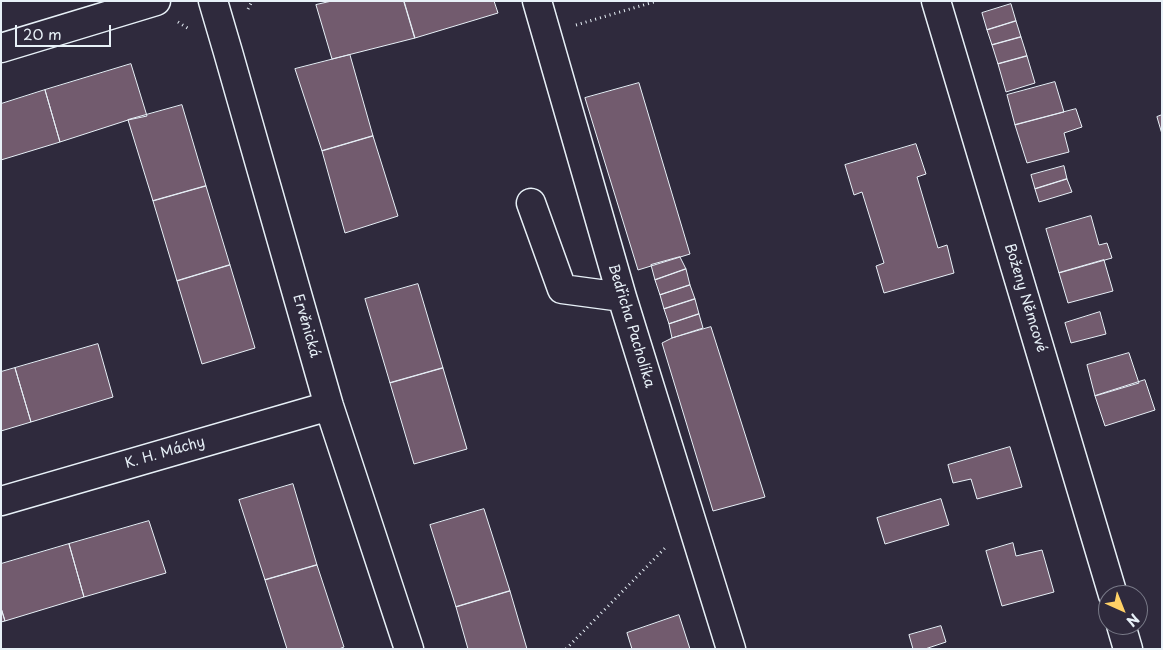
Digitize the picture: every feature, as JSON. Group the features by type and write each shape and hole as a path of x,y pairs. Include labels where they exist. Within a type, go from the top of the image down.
{"street":[{"path":"1,48 156,1"},
{"name":"Ervěnická","path":"212,1 234,71 329,406 409,649"},
{"name":"Bedřicha Pacholíka","path":"537,1 622,297 731,649"},
{"name":"Boženy Němcové","path":"936,1 1109,585"},
{"path":"531,203 562,289 622,297"},
{"name":"K. H. Máchy","path":"1,501 329,406"},
{"path":"1124,635 1128,649"}],"path":[{"path":"247,13 252,1"},
{"path":"547,34 657,1"},
{"path":"173,22 180,22 193,32"},
{"path":"566,649 692,521"}],"building":[{"path":"332,1 404,1 415,38 332,59 316,5"},
{"path":"404,1 494,1 498,13 415,38"},
{"path":"1011,4 1016,21 987,30 982,13"},
{"path":"1016,21 1021,37 992,45 987,30"},
{"path":"1021,37 1027,56 998,64 992,45"},
{"path":"350,55 373,136 322,151 295,69"},
{"path":"1027,56 1035,83 1006,92 998,64"},
{"path":"131,64 147,116 128,120 60,142 45,90"},
{"path":"1055,82 1064,112 1015,125 1007,95"},
{"path":"639,83 690,254 638,270 585,98"},
{"path":"45,90 60,142 1,160 1,104"},
{"path":"182,105 206,186 153,201 128,120"},
{"path":"1076,109 1082,127 1064,133 1069,152 1027,163 1015,125"},
{"path":"1162,115 1162,134 1157,117"},
{"path":"373,136 398,216 345,233 322,151"},
{"path":"916,144 926,174 917,177 938,248 947,245 954,273 884,293 876,266 884,263 862,192 854,195 845,165"},
{"path":"1064,166 1067,179 1035,189 1031,175"},
{"path":"1067,179 1072,192 1039,202 1035,189"},
{"path":"206,186 230,265 177,281 153,201"},
{"path":"1091,216 1099,245 1107,243 1112,258 1059,273 1046,229"},
{"path":"680,257 686,269 655,280 651,265"},
{"path":"1104,260 1113,291 1068,303 1059,273"},
{"path":"230,265 255,348 202,364 177,281"},
{"path":"686,269 690,285 660,295 655,280"},
{"path":"418,284 443,368 390,383 365,299"},
{"path":"690,285 695,299 664,309 660,295"},
{"path":"695,299 699,314 669,324 664,309"},
{"path":"1100,312 1106,334 1071,343 1065,323"},
{"path":"699,314 703,328 672,338 669,324"},
{"path":"711,327 765,497 713,511 662,343 672,338"},
{"path":"98,344 113,397 31,422 15,368"},
{"path":"1129,353 1139,383 1095,396 1087,365"},
{"path":"15,368 31,422 1,431 1,372"},
{"path":"443,368 467,449 414,464 390,383"},
{"path":"1145,380 1155,410 1105,426 1095,396"},
{"path":"1010,447 1022,487 977,499 971,479 953,483 948,465"},
{"path":"293,484 317,565 265,580 239,500"},
{"path":"941,499 949,525 885,544 877,518"},
{"path":"484,509 510,591 456,607 430,525"},
{"path":"149,521 166,573 84,597 69,544"},
{"path":"1013,543 1016,556 1042,550 1054,592 1002,606 986,551"},
{"path":"69,544 84,597 5,621 1,608 1,564"},
{"path":"317,565 344,647 339,649 287,649 265,580"},
{"path":"510,591 527,649 468,649 456,607"},
{"path":"1,608 5,621 1,622"},
{"path":"679,615 690,649 632,649 627,633"},
{"path":"941,626 946,642 925,649 913,649 909,635"}]}
